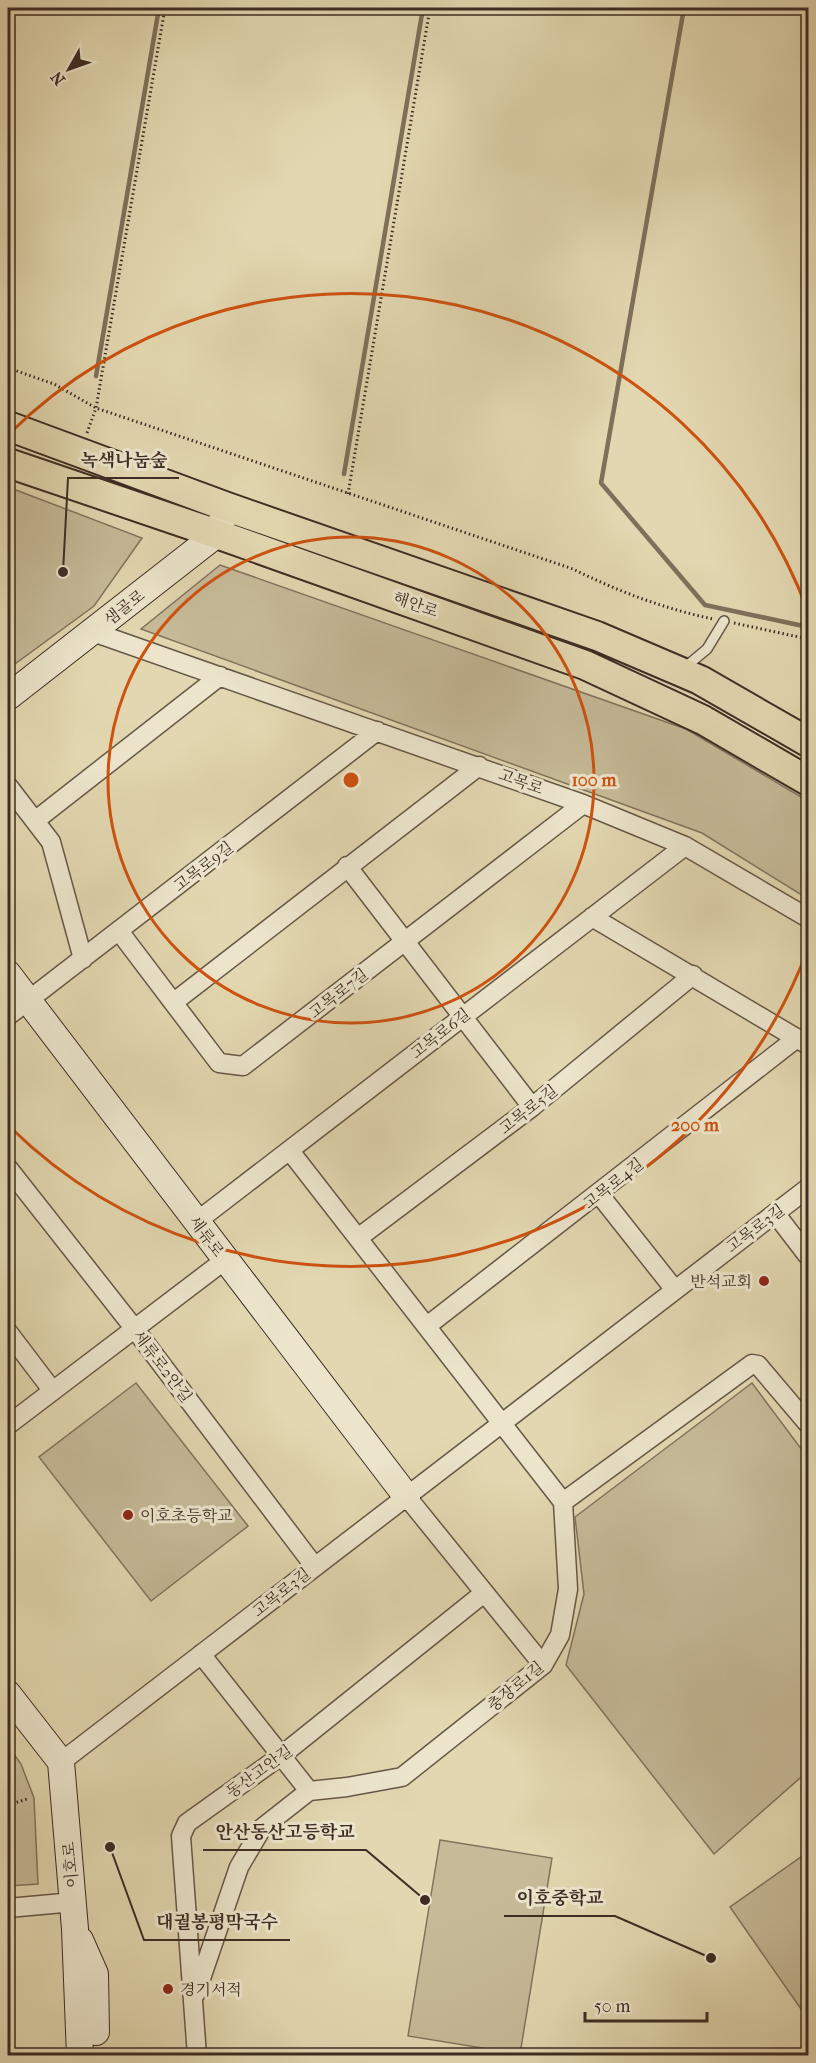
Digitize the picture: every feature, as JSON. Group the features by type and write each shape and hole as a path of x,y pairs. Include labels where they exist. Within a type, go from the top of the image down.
{"main road":[{"name":"해안로","path":"8,426 227,507 597,636 700,680 808,742"},
{"name":"해안로","path":"8,463 218,534 585,665 703,720 808,781"}],"street":[{"path":"218,534 227,507"},
{"name":"샘골로","path":"8,698 218,534"},
{"name":"고목로","path":"93,632 583,804 685,846 808,918"},
{"path":"36,820 219,676"},
{"name":"고목로9길","path":"8,1016 377,731"},
{"path":"174,1002 479,766"},
{"path":"8,786 51,842 83,959"},
{"name":"고목로7길","path":"119,931 219,1063 243,1066 583,804"},
{"name":"고목로6길","path":"196,1222 685,846"},
{"path":"347,866 532,1107"},
{"path":"592,916 803,1042"},
{"name":"세류로","path":"8,974 407,1497"},
{"name":"고목로5길","path":"358,1238 532,1107 693,975"},
{"name":"고목로4길","path":"427,1326 803,1042"},
{"path":"290,1151 563,1502 752,1364 758,1365 808,1424"},
{"name":"세류로2안길","path":"8,1168 134,1328 315,1567"},
{"name":"고목로3길","path":"61,1762 808,1188"},
{"path":"599,1194 675,1290"},
{"path":"775,1213 808,1256"},
{"path":"8,1425 225,1260"},
{"path":"8,1332 52,1390"},
{"path":"407,1497 543,1665"},
{"name":"충장로1길","path":"309,1791 402,1777 543,1665 560,1635 568,1589 563,1502"},
{"name":"동산고안길","path":"197,2055 181,1836 187,1823 282,1755 484,1593"},
{"path":"194,1999 239,1867 262,1828 309,1791 201,1654"},
{"path":"8,1694 61,1762"},
{"name":"이호로","path":"61,1762 74,1902 80,2055"},
{"path":"8,1908 74,1902"},
{"path":"67,2055 64,1963 75,1929"},
{"path":"75,1929 95,1974 96,2055"}],"lane":[{"path":"680,672 707,649 724,621"}],"path":[{"path":"80,452 96,408 165,8"},
{"path":"348,494 430,8"},
{"path":"8,368 54,384 96,408 573,569 607,586 694,615 808,639"},
{"path":"8,1805 27,1799"}],"shaded area":[{"path":"8,487 142,538 94,606 8,669"},
{"path":"220,565 686,729 808,801 808,899 702,833 141,629"},
{"path":"136,1383 248,1526 151,1601 39,1457"},
{"path":"752,1383 808,1458 808,1771 714,1854 566,1665 584,1594 575,1517"},
{"path":"8,1746 21,1764 34,1798 38,1884 8,1886"},
{"path":"440,1840 552,1858 520,2054 408,2036"},
{"path":"808,1852 808,2019 730,1907"}],"waterway":[{"path":"96,376 159,8"},
{"path":"344,474 423,8"},
{"path":"684,8 601,483 705,605 808,627"}],"place":[{"name":"녹색나눔숲","path":"63,572"},
{"name":"반석교회","path":"764,1281"},
{"name":"이호초등학교","path":"128,1515"},
{"name":"대궐봉평막국수","path":"110,1847"},
{"name":"안산동산고등학교","path":"425,1900"},
{"name":"이호중학교","path":"711,1958"},
{"name":"경기서적","path":"168,1989"}]}
